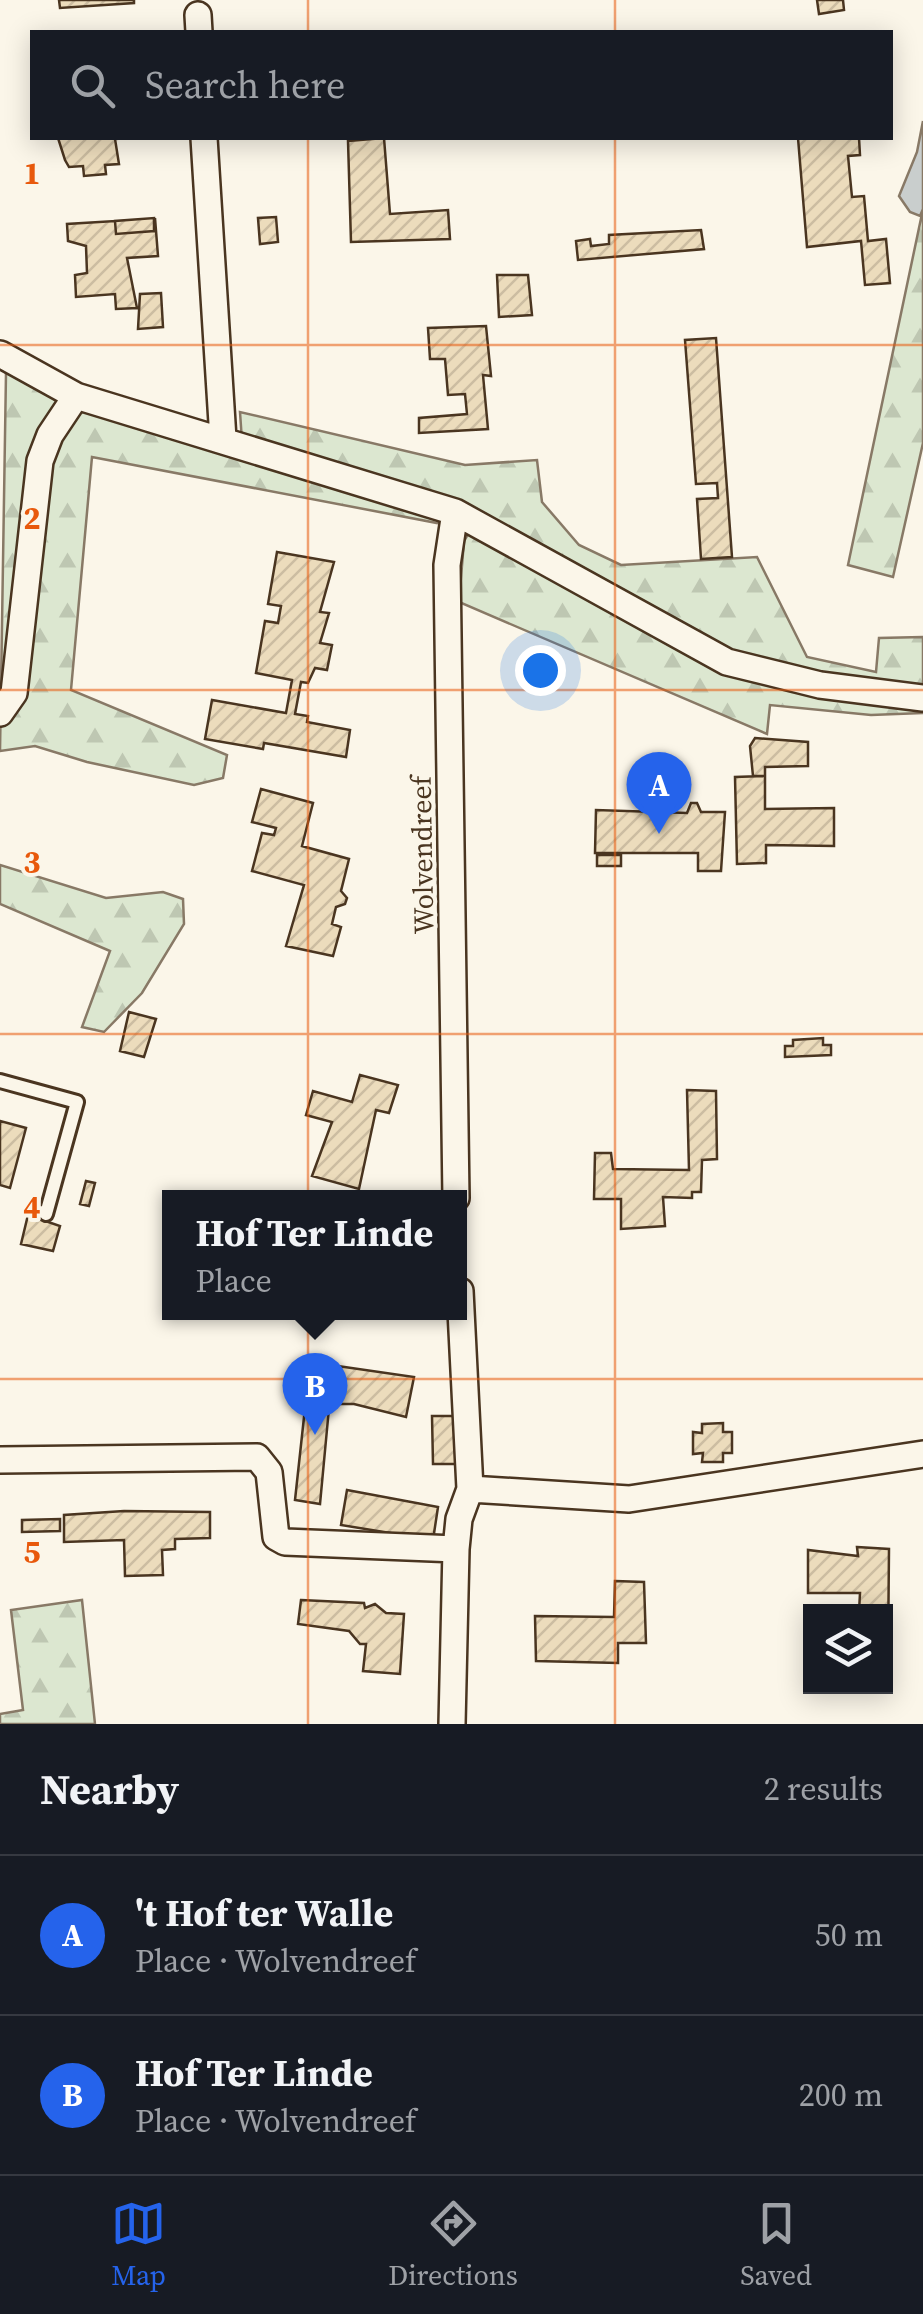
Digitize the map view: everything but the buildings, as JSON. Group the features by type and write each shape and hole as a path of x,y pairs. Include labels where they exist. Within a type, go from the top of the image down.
{"street":[{"path":"204,140 224,439"},
{"path":"0,354 76,396 455,512 727,662 820,685 923,698"},
{"path":"0,713 14,693 40,462 50,435 76,396"},
{"name":"Wolvendreef","path":"455,512 447,565 456,1190"},
{"path":"452,1724 456,1549 459,1519 470,1489 461,1320"},
{"path":"470,1489 629,1499 923,1454"},
{"path":"0,1460 257,1457 269,1472 276,1537 285,1542 456,1549"}],"lane":[{"path":"0,1081 78,1102 46,1214"}],"green space":[{"path":"923,209 923,443 893,577 848,565"},
{"path":"6,373 243,456 240,412 465,465 537,460 542,502 579,545 621,565 757,557 807,657 876,672 879,638 923,637 923,713 871,715 770,705 767,734 459,602 464,541 480,514 453,499 437,523 92,457 71,690 227,755 223,778 194,785 87,762 35,746 0,751"},
{"path":"0,865 106,898 163,892 183,899 184,924 142,993 104,1032 82,1027 110,951 0,904"},
{"path":"82,1600 95,1724 0,1724 0,1714 23,1710 11,1610"}],"shaded area":[{"path":"923,121 920,216 910,212 899,196 917,152"}],"place":[{"name":"'t Hof ter Walle","path":"659,834"},
{"name":"Hof Ter Linde","path":"315,1435"}]}
